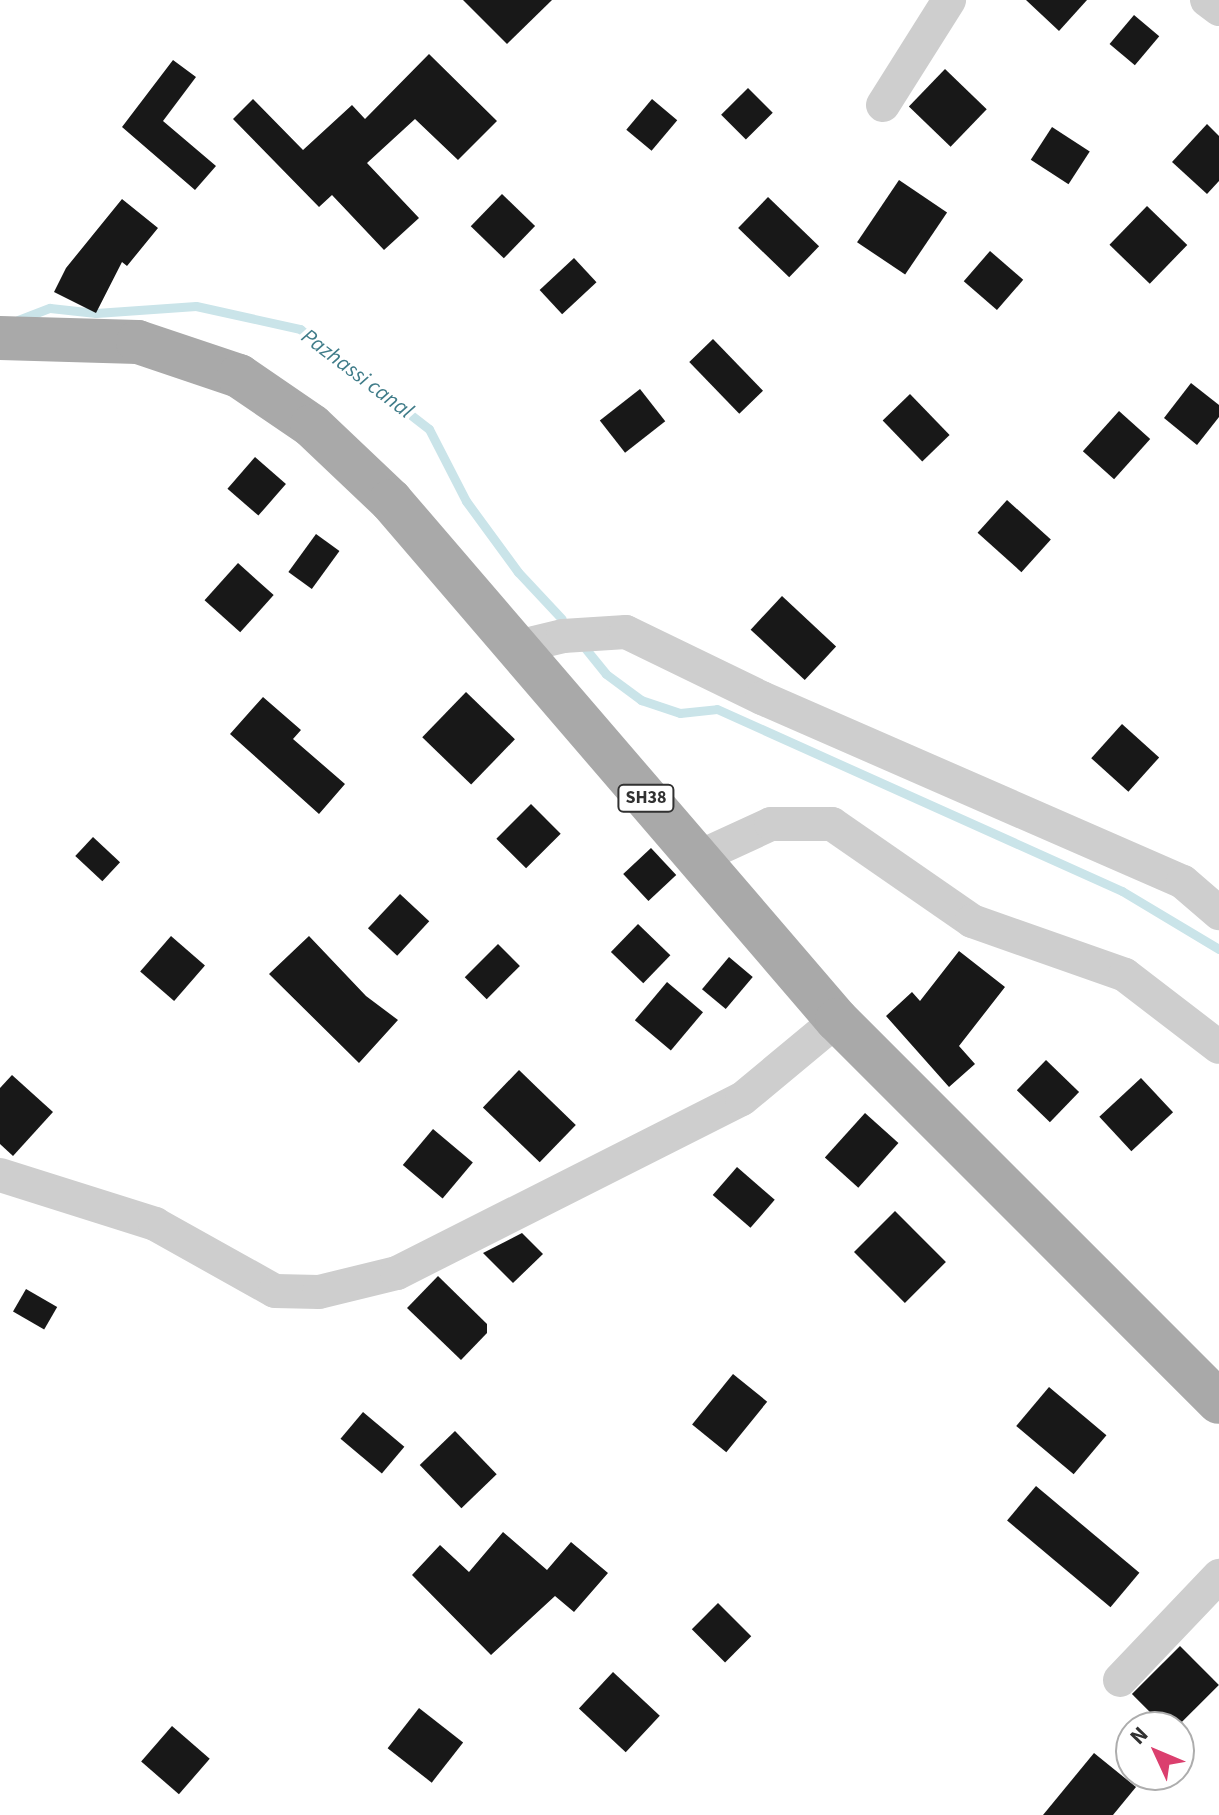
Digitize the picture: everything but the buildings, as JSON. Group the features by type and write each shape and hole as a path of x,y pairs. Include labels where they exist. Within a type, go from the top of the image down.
{"main road":[{"name":"SH38","path":"0,338 138,342 239,376 312,426 391,501 837,1020 1219,1402"}],"street":[{"path":"883,105 949,0"},
{"path":"1207,0 1219,9"},
{"path":"517,647 563,636 626,632 762,698 1183,882 1219,913"},
{"path":"697,858 771,824 832,824 972,921 1125,975 1219,1047"},
{"path":"0,1175 155,1224 275,1291 319,1292 397,1273 742,1099 837,1020"},
{"path":"1120,1680 1219,1576"}],"waterway":[{"name":"Pazhassi canal","path":"18,320 50,308 96,313 196,306 300,329 429,429 466,501 518,572 562,619"},
{"path":"585,648 606,674 641,700 680,713 717,709 1122,891 1219,949"}]}
